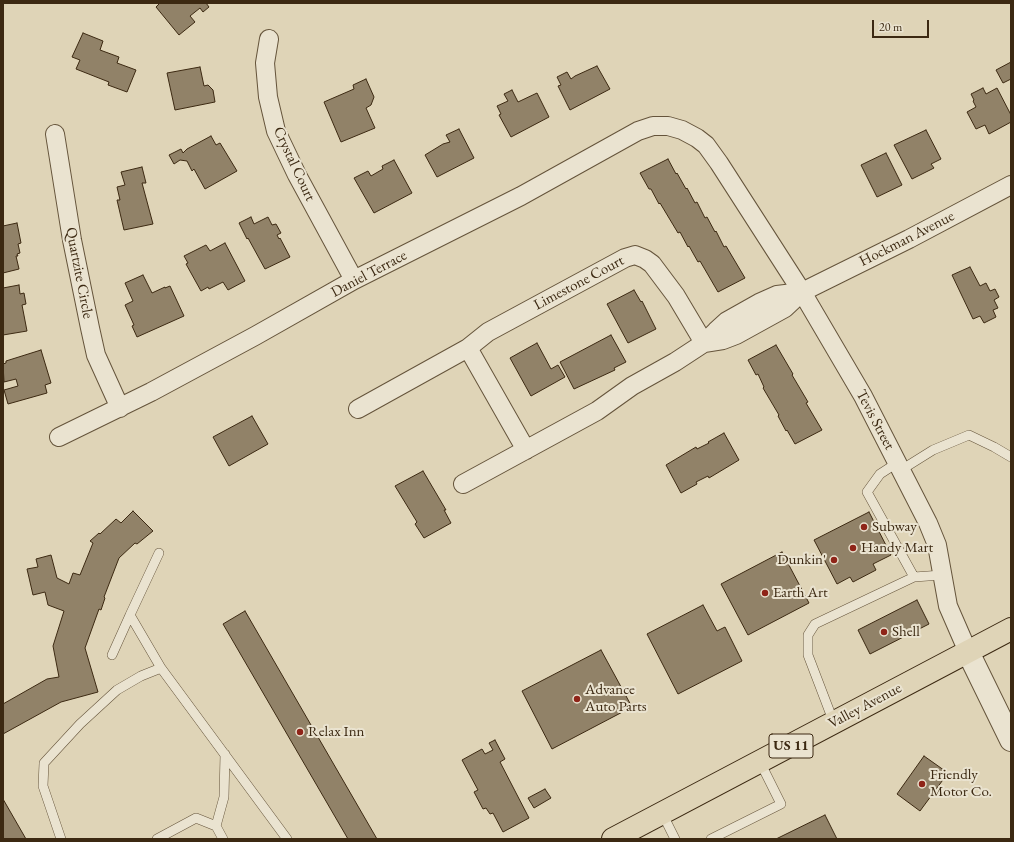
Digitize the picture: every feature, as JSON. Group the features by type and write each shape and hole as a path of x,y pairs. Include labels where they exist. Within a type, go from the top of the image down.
{"main road":[{"name":"Valley Avenue","path":"613,839 1011,629"}],"street":[{"name":"Crystal Court","path":"269,39 265,63 268,97 276,131 297,175 354,280"},
{"name":"Daniel Terrace","path":"59,437 151,392 241,344 354,280 521,196 638,131 653,126 668,126 682,130"},
{"name":"Tevis Street","path":"682,130 706,145 719,163 802,292 863,396 938,545 948,606 968,652 1011,740"},
{"name":"Quartzite Circle","path":"55,134 72,240 96,355 120,408"},
{"name":"Hockman Avenue","path":"802,292 909,239 1011,185"},
{"name":"Limestone Court","path":"358,409 468,348 488,332 625,258 635,256 645,259 652,264 676,296 704,343"},
{"path":"463,484 597,411 632,386 675,362 704,343 727,320 777,295 802,292"},
{"path":"468,348 526,450"}],"lane":[{"path":"914,577 867,492 880,474 969,435 1011,457"},
{"path":"112,655 159,553"},
{"path":"834,723 808,655 808,635 815,624 914,577 942,575"},
{"path":"130,615 161,668 287,839"},
{"path":"61,839 43,786 44,763 80,724 117,690 141,676 161,668"},
{"path":"216,826 224,797 225,754"},
{"path":"711,839 780,804 760,762"},
{"path":"662,813 675,839"},
{"path":"157,839 196,818 216,826 223,839"}],"building":[{"path":"160,3 206,3 209,7 203,12 200,8 190,16 195,22 179,35 156,7"},
{"path":"83,33 103,41 100,50 119,57 117,63 136,70 127,92 108,85 109,82 76,69 80,60 72,57"},
{"path":"1011,62 1011,79 1003,83 996,70"},
{"path":"597,66 610,89 570,110 558,86 561,85 557,77 567,72 571,79"},
{"path":"200,67 204,86 208,85 213,90 215,102 175,110 167,73"},
{"path":"366,79 374,97 371,105 366,108 375,128 341,142 324,102 354,89 353,85"},
{"path":"983,88 986,94 997,88 1011,115 1011,122 989,134 985,125 976,129 967,112 976,107 971,94"},
{"path":"512,90 518,102 537,93 549,117 511,137 499,115 501,114 497,106 508,101 504,94"},
{"path":"459,129 474,158 437,177 425,155 443,144 450,142 446,135"},
{"path":"926,130 941,159 931,164 934,168 912,179 894,145"},
{"path":"211,136 216,145 220,143 237,171 205,189 194,169 192,171 187,161 180,160 174,164 169,155 181,149 183,153 187,149"},
{"path":"886,153 902,185 877,197 861,165"},
{"path":"668,159 695,203 697,202 705,218 707,217 715,232 716,231 724,247 726,246 745,278 718,292 700,261 698,262 680,232 678,233 640,173"},
{"path":"394,160 412,193 374,213 354,178 368,171 371,176 383,169 382,166"},
{"path":"142,167 146,183 142,183 153,224 124,230 117,200 120,200 117,187 125,185 121,172"},
{"path":"251,217 254,224 268,217 272,225 276,224 281,233 277,235 290,257 265,269 239,223"},
{"path":"17,223 21,243 18,244 20,253 16,256 19,269 3,273 3,226"},
{"path":"225,243 245,281 228,290 223,282 201,291 186,264 188,263 184,256 206,245 210,251"},
{"path":"970,267 980,286 986,283 990,291 995,289 999,297 994,300 998,308 993,310 996,317 984,323 980,316 973,319 952,275"},
{"path":"143,275 152,293 170,286 184,316 137,337 132,326 134,325 125,305 133,301 125,283"},
{"path":"19,285 20,294 24,293 26,304 22,305 27,331 3,335 3,288"},
{"path":"634,290 641,302 642,301 656,329 628,343 607,304"},
{"path":"611,335 626,362 614,368 615,370 574,389 560,362"},
{"path":"537,343 551,369 558,365 565,377 531,396 510,358"},
{"path":"776,345 808,402 806,403 822,430 795,444 787,430 786,431 778,416 779,415 763,388 764,387 758,374 756,375 748,360"},
{"path":"41,350 51,383 45,385 47,393 8,404 4,390 18,386 16,379 4,382 3,364 6,363 6,361"},
{"path":"252,416 268,444 229,466 213,437"},
{"path":"724,433 739,460 709,478 708,476 696,482 697,484 681,493 666,465 696,447 697,449 709,443 708,442"},
{"path":"423,471 446,510 444,510 451,523 424,538 415,524 417,522 395,486"},
{"path":"133,511 153,531 137,544 135,543 119,558 104,597 101,610 99,609 85,648 98,692 61,702 3,734 3,704 47,679 59,677 53,646 64,611 48,605 45,592 33,595 27,569 38,567 36,559 51,555 57,578 69,584 73,573 80,575 93,543 90,541 116,519 121,523"},
{"name":"Handy Mart","path":"869,512 891,555 873,564 876,570 853,582 850,577 837,584 814,540"},
{"name":"Earth Art","path":"782,552 809,603 748,635 721,584"},
{"path":"917,600 929,624 870,654 858,630"},
{"path":"703,605 717,631 725,627 742,661 678,694 647,634"},
{"name":"Relax Inn","path":"245,611 377,839 348,839 223,624"},
{"name":"Advance Auto Parts","path":"601,650 632,707 552,749 522,691"},
{"path":"495,740 505,759 500,762 529,818 503,832 493,813 490,814 486,808 483,809 474,792 478,790 462,760 482,749 485,754 493,750 489,743"},
{"name":"Friendly Motor Co.","path":"924,756 948,773 920,811 897,794"},
{"path":"545,789 551,798 534,808 528,798"},
{"path":"3,799 26,839 3,839"},
{"path":"825,815 837,839 776,839"}],"place":[{"name":"Subway","path":"864,527"},
{"name":"Handy Mart","path":"853,548"},
{"name":"Dunkin'","path":"834,560"},
{"name":"Earth Art","path":"765,593"},
{"name":"Shell","path":"884,632"},
{"name":"Advance Auto Parts","path":"577,699"},
{"name":"Relax Inn","path":"300,732"},
{"name":"Friendly Motor Co.","path":"922,784"}]}
